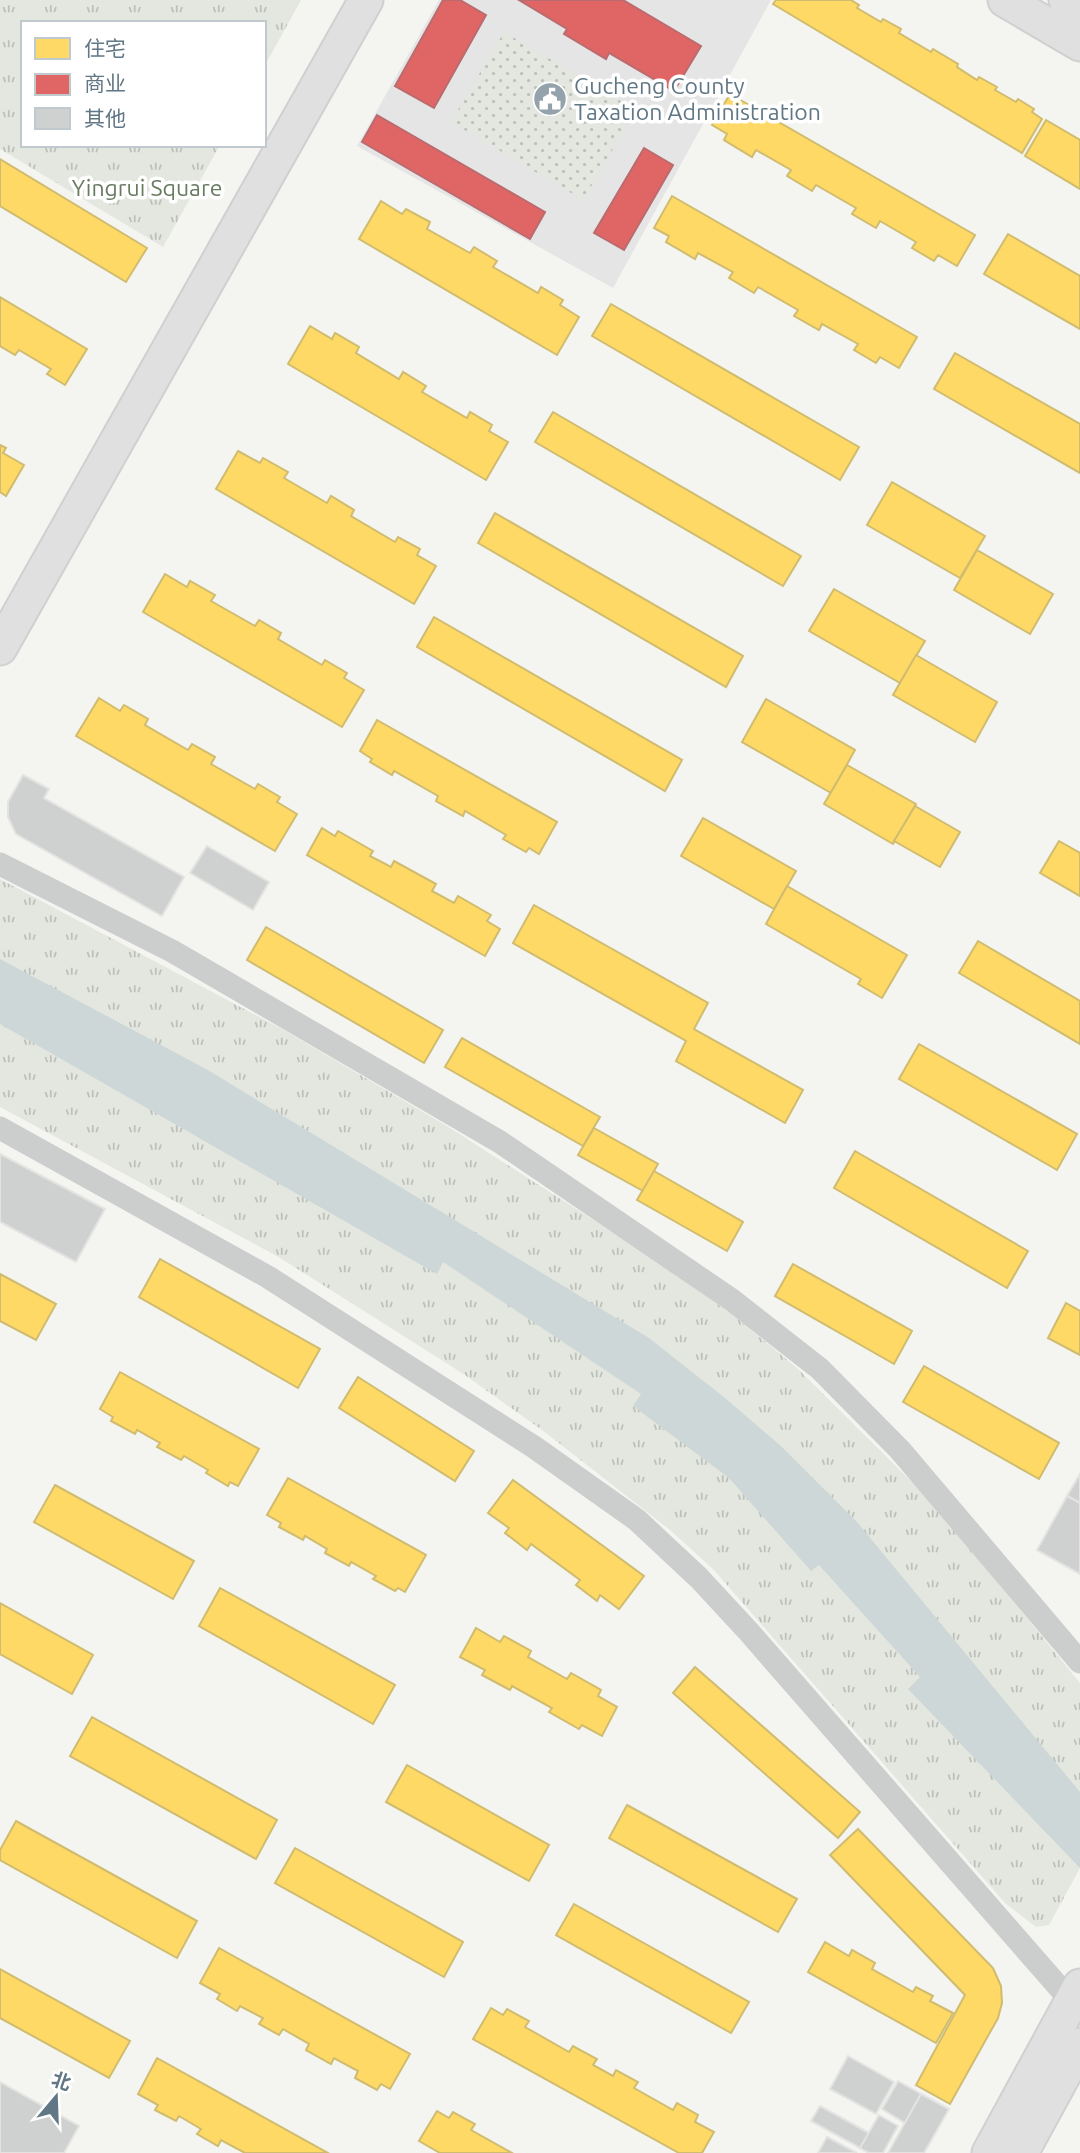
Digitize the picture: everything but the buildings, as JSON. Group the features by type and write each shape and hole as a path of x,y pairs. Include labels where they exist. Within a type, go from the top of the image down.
{"street":[{"path":"0,648 366,0"},
{"path":"1005,0 1080,44"},
{"path":"1066,0 1080,8"},
{"path":"0,864 172,951 500,1142 732,1300 820,1369 900,1450 1080,1662"},
{"path":"0,1128 268,1278 534,1447 638,1520 699,1578 1076,1994 989,2153"},
{"path":"1021,2153 1080,2045"}],"shaded area":[{"name":"Gucheng County Taxation Administration","path":"439,0 771,0 613,288 357,146"},
{"path":"0,959 206,1069 649,1338 725,1398 781,1446 857,1522 1080,1792 1080,1868 908,1689 920,1677 819,1565 811,1571 729,1478 633,1406 641,1394 443,1262 437,1274 0,1024"}],"green space":[{"name":"Yingrui Square","path":"0,0 301,0 266,63 266,21 21,21 21,147 219,147 163,247 0,149"},
{"path":"504,32 636,110 583,200 451,122"},
{"path":"0,879 282,1029 447,1126 634,1246 733,1315 797,1368 935,1505 1080,1683 1080,1868 1049,1925 1036,1927 1006,1904 713,1569 670,1530 546,1433 462,1373 277,1256 0,1107"}],"place":[{"name":"Gucheng County Taxation Administration","path":"550,99"}]}
